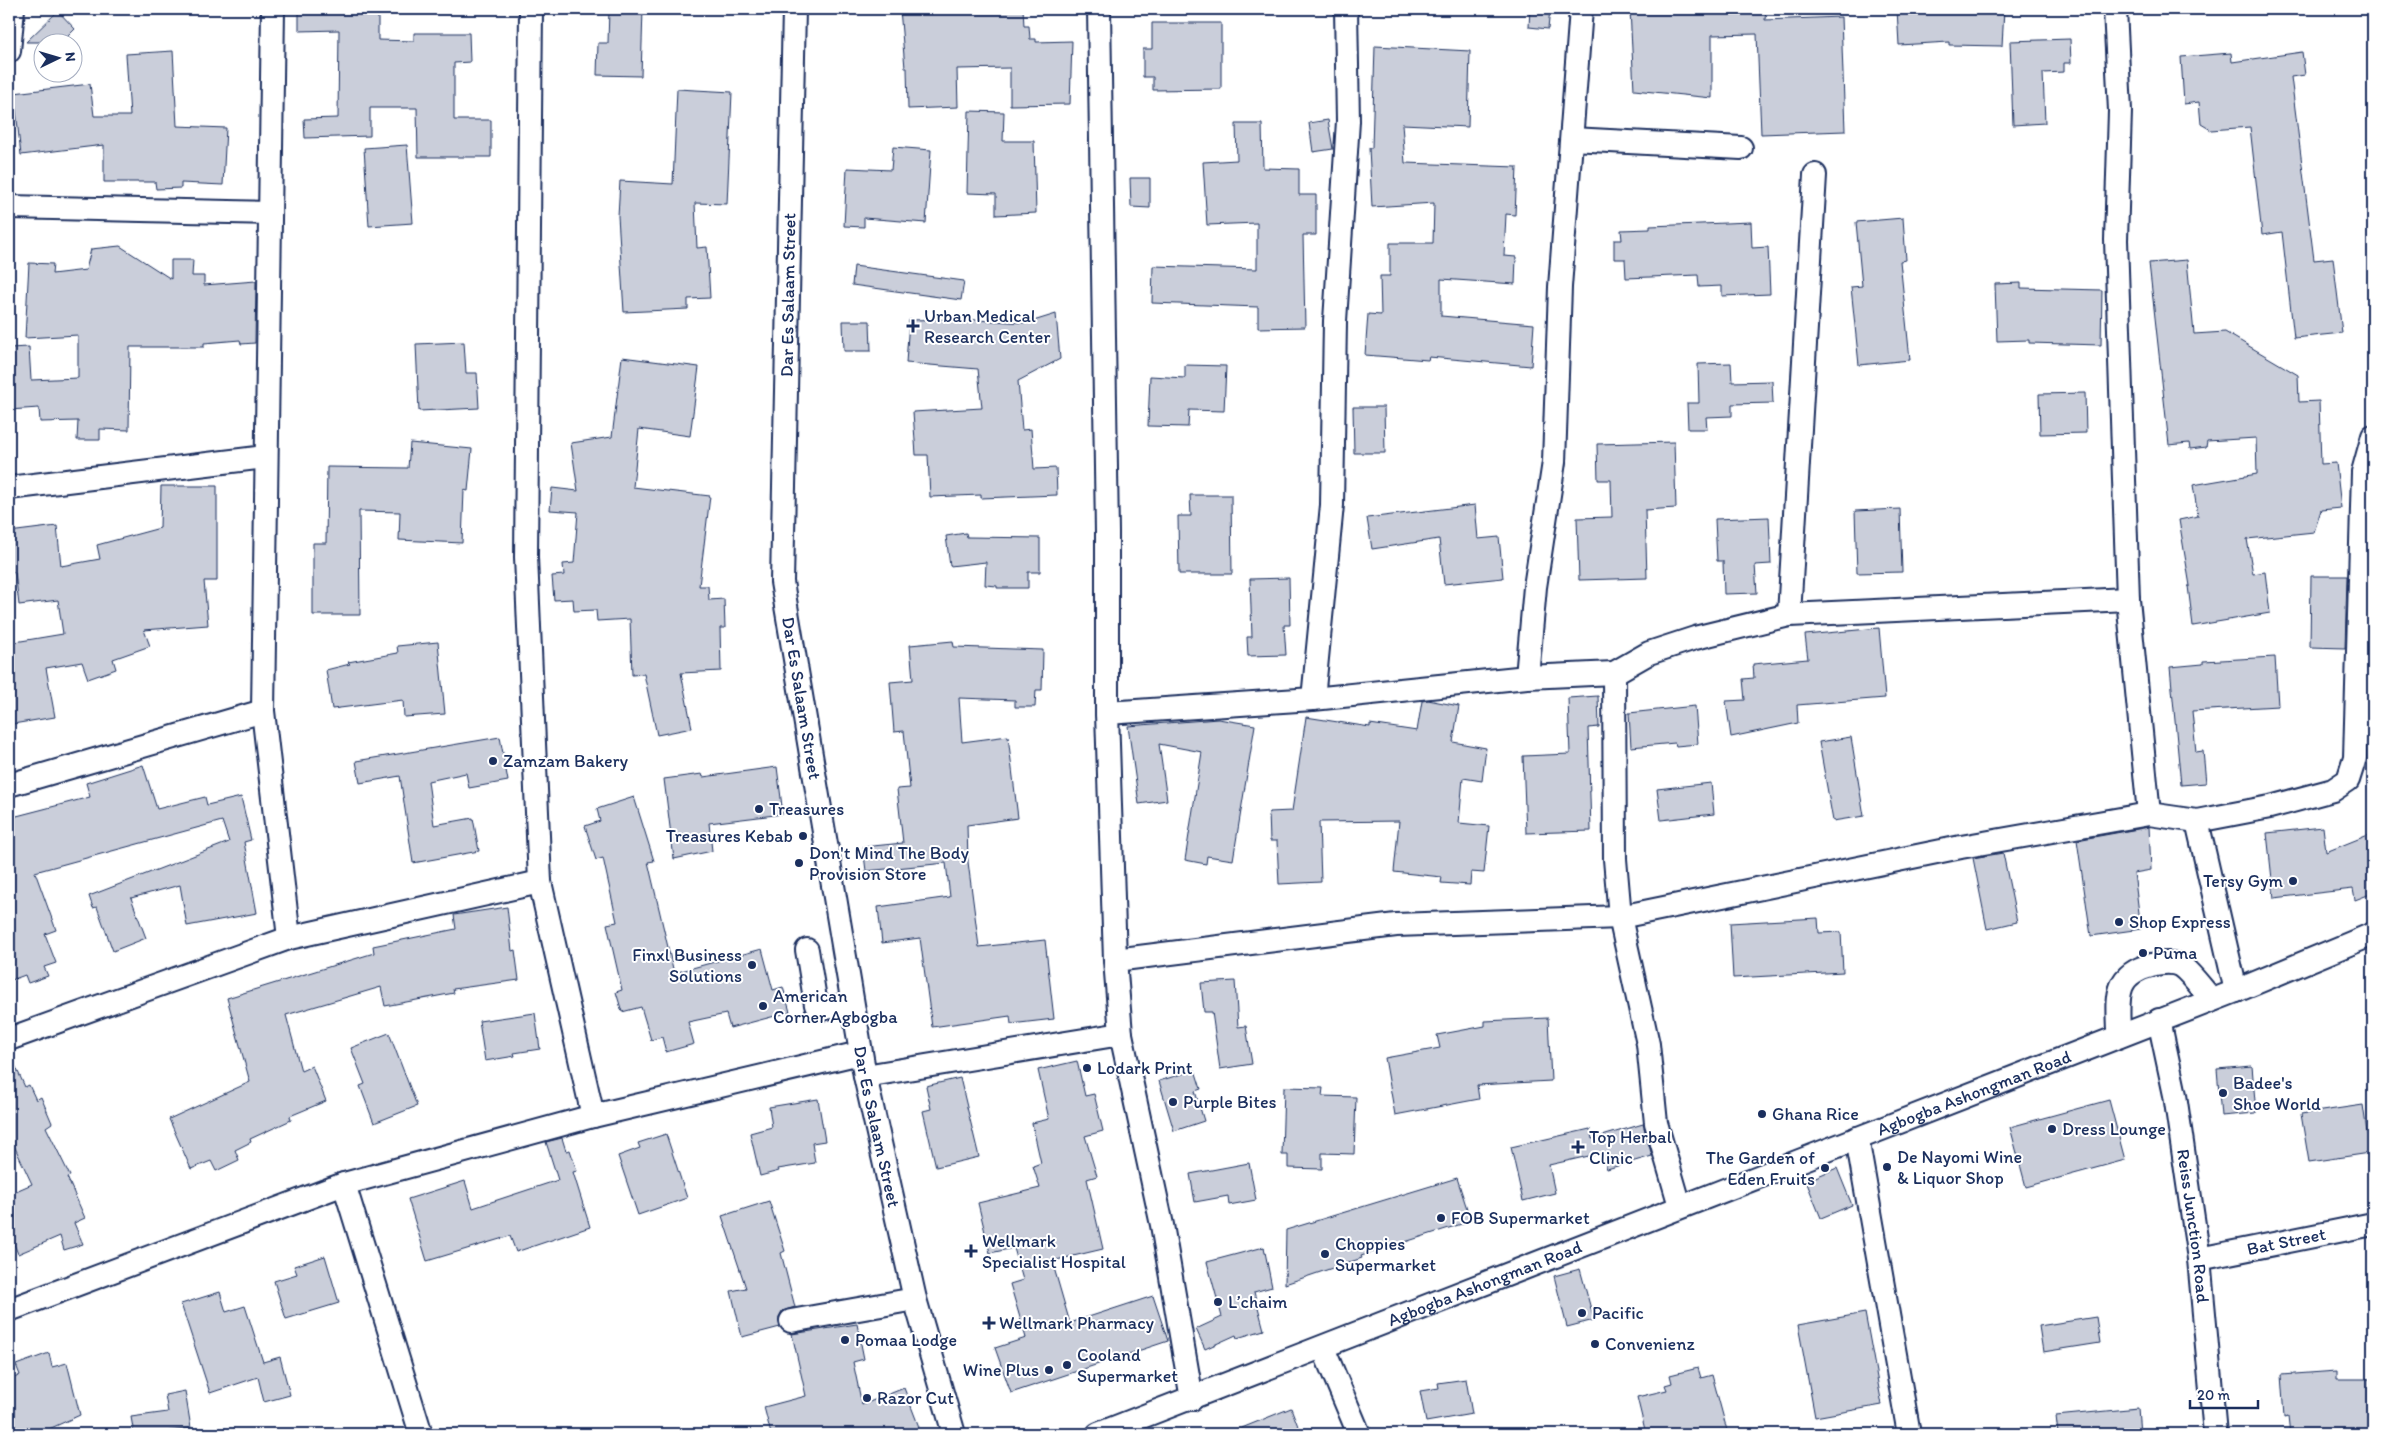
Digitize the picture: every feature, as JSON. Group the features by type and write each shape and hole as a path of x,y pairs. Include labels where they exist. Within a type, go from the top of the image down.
{"street":[{"path":"9,50 13,9"},
{"path":"273,9 265,457 263,711 289,938"},
{"path":"531,9 526,557 540,882 593,1116"},
{"name":"Dar Es Salaam Street","path":"794,9 782,582 860,1053 915,1299 954,1434"},
{"path":"1099,9 1107,533 1107,714 1115,960 1121,1034 1162,1225 1192,1399"},
{"path":"1313,699 1332,506 1334,322 1348,121 1346,9"},
{"path":"1527,677 1534,587 1554,462 1560,287 1581,9"},
{"path":"2115,9 2120,111 2116,240 2128,599 2149,814"},
{"path":"1572,139 1741,148"},
{"path":"1790,615 1815,175"},
{"path":"9,208 270,213"},
{"path":"1115,960 1396,925 1620,917 1961,847 2149,814 2197,821 2270,807 2333,790 2348,780 2355,758 2363,472 2373,436"},
{"path":"9,488 265,457"},
{"path":"1107,714 1313,699 1527,677 1614,672 1658,650 1695,638 1790,615 2128,599"},
{"path":"1614,672 1615,859 1620,917 1648,1044 1656,1123 1680,1206"},
{"path":"9,785 263,711"},
{"path":"2197,821 2236,991"},
{"path":"9,1039 289,938 540,882"},
{"name":"Agbogba Ashongman Road","path":"1098,1434 2236,991 2373,934"},
{"path":"807,950 816,1005 820,1009 852,1004"},
{"path":"2119,1036 2119,995 2126,977 2136,968 2162,962 2180,965 2212,1000"},
{"name":"Reiss Junction Road","path":"2159,1020 2175,1095 2199,1259 2214,1434"},
{"path":"865,1076 1121,1034"},
{"path":"9,1310 344,1184 593,1116 860,1053"},
{"path":"1857,1138 1909,1434"},
{"path":"344,1184 421,1434"},
{"name":"Bat Street","path":"2199,1259 2373,1224"},
{"path":"791,1321 915,1299"},
{"path":"1323,1348 1359,1434"}],"building":[{"path":"299,9 378,9 378,40 414,41 414,33 469,33 470,62 454,63 454,120 491,120 491,157 418,157 417,108 370,108 370,136 305,138 304,119 338,118 339,30 299,31"},
{"path":"609,9 643,9 641,76 597,75 598,43 608,43"},
{"path":"900,9 963,9 963,11 1023,9 1024,26 1029,26 1030,39 1036,39 1036,42 1072,41 1070,104 1010,105 1010,68 957,69 958,107 908,109 907,68 905,68"},
{"path":"1530,9 1550,9 1548,29 1529,27"},
{"path":"1630,9 1766,9 1765,20 1841,17 1845,131 1761,134 1757,34 1712,35 1712,98 1634,90"},
{"path":"1897,9 2004,9 2002,46 1949,45 1949,42 1899,45"},
{"path":"58,11 75,29 72,32 36,32"},
{"path":"1152,23 1221,23 1221,89 1153,90 1153,77 1143,77 1143,49 1152,49"},
{"path":"32,36 32,42 26,42"},
{"path":"2070,39 2071,63 2064,63 2064,72 2043,73 2045,123 2013,125 2010,41"},
{"path":"1375,46 1470,51 1468,127 1402,124 1405,163 1517,167 1515,215 1506,214 1504,256 1516,257 1515,284 1441,279 1441,316 1534,324 1531,366 1429,357 1428,360 1365,355 1368,314 1381,315 1380,276 1390,276 1390,243 1433,243 1434,203 1372,207 1369,148 1372,148"},
{"path":"173,51 177,126 226,128 223,185 181,183 181,188 156,189 155,182 104,182 104,145 21,155 14,93 90,84 94,116 130,116 126,54"},
{"path":"2302,52 2305,75 2291,77 2314,260 2333,258 2342,333 2294,338 2282,232 2262,235 2250,127 2211,130 2201,124 2199,102 2184,104 2181,57 2231,53 2232,62"},
{"path":"677,89 732,92 727,204 695,203 697,248 707,247 710,298 688,299 688,309 624,312 618,216 620,181 673,184"},
{"path":"969,111 1004,112 1003,141 1034,141 1036,213 996,215 996,194 967,193"},
{"path":"1328,120 1333,149 1313,152 1309,123"},
{"path":"1236,124 1262,124 1263,168 1299,169 1299,195 1316,195 1316,235 1303,235 1305,327 1258,328 1258,307 1152,303 1153,266 1257,269 1257,223 1207,225 1203,162 1237,160"},
{"path":"407,145 413,223 369,226 364,148"},
{"path":"893,147 931,150 926,223 864,218 864,227 844,226 847,168 891,170"},
{"path":"1130,178 1150,178 1150,208 1131,207"},
{"path":"1903,218 1906,260 1900,261 1910,360 1859,365 1851,287 1862,286 1856,222"},
{"path":"1751,222 1752,248 1768,247 1770,294 1722,296 1722,286 1699,287 1698,275 1626,278 1625,259 1614,259 1614,240 1622,240 1621,230 1650,229 1650,226"},
{"path":"120,246 171,279 171,260 193,260 192,276 204,276 204,285 256,281 255,343 241,344 240,340 204,343 204,347 130,347 129,430 100,429 100,440 77,440 78,421 40,422 39,408 9,410 9,348 29,347 31,380 78,378 78,335 25,338 29,263 53,264 52,274 86,270 91,249"},
{"path":"2187,260 2194,334 2225,332 2298,375 2299,402 2319,401 2321,464 2336,463 2341,508 2321,510 2314,532 2247,539 2253,574 2265,572 2270,613 2193,626 2188,586 2190,586 2179,520 2198,516 2193,485 2257,474 2256,438 2207,441 2206,447 2190,449 2189,443 2169,445 2149,263"},
{"path":"854,266 964,281 961,300 852,285"},
{"path":"2021,283 2021,288 2102,290 2101,345 2029,343 2029,340 1997,341 1995,284"},
{"path":"1056,314 1060,359 1018,381 1022,430 1031,429 1034,469 1056,468 1057,495 981,498 981,495 930,497 928,455 916,455 913,412 982,408 978,369 906,363 909,320 959,319 1027,323"},
{"path":"843,321 870,321 871,351 844,351"},
{"path":"464,342 466,373 477,373 479,408 419,411 416,344"},
{"path":"622,357 699,367 690,436 639,429 633,487 710,496 699,586 708,586 709,600 724,599 725,628 720,628 721,671 681,673 692,728 657,735 644,674 632,675 630,619 597,621 596,610 574,611 573,599 554,600 552,576 564,575 563,564 574,563 578,512 550,510 552,488 578,491 571,443 612,437"},
{"path":"1731,363 1732,382 1772,381 1773,403 1732,404 1732,416 1706,417 1707,429 1688,429 1687,403 1699,403 1698,364"},
{"path":"1185,365 1226,366 1224,411 1189,410 1188,427 1148,426 1150,376 1185,378"},
{"path":"2085,393 2086,433 2040,434 2039,394"},
{"path":"1353,407 1384,407 1385,453 1354,453"},
{"path":"1674,442 1676,508 1645,510 1647,578 1579,580 1577,518 1612,517 1611,480 1598,480 1597,444"},
{"path":"410,443 472,449 468,491 464,490 462,543 399,540 400,512 359,511 360,615 313,615 313,543 326,543 327,467 408,468"},
{"path":"161,486 217,486 217,581 204,581 208,625 144,630 150,646 113,659 116,669 88,679 82,662 46,668 55,717 13,724 9,699 9,643 63,634 58,600 19,605 15,572 9,573 9,532 57,526 61,566 100,559 97,545 160,528"},
{"path":"1190,495 1231,495 1232,574 1179,574 1178,516 1191,516"},
{"path":"1475,505 1478,539 1499,537 1503,578 1444,584 1439,539 1372,549 1367,518"},
{"path":"1900,509 1902,572 1857,573 1855,511"},
{"path":"1769,517 1771,564 1755,565 1757,593 1724,594 1723,561 1717,561 1715,519"},
{"path":"966,533 967,537 1040,538 1040,572 1028,572 1028,588 997,588 997,586 985,585 986,562 950,566 946,536"},
{"path":"2311,576 2347,576 2345,648 2310,647"},
{"path":"1289,578 1290,625 1284,625 1286,655 1248,656 1247,637 1252,637 1250,579"},
{"path":"1879,628 1885,698 1797,705 1798,723 1731,737 1726,701 1745,700 1743,679 1754,678 1753,664 1808,659 1805,635"},
{"path":"953,641 954,647 1043,650 1042,690 1036,690 1035,707 1015,707 1015,700 959,698 962,742 1008,736 1018,818 967,825 968,862 979,947 1045,940 1054,1019 1011,1024 1010,1016 932,1027 920,938 882,943 878,907 950,897 946,863 866,871 863,847 903,843 897,789 910,788 904,731 894,732 890,682 913,680 910,645"},
{"path":"438,642 445,714 404,717 403,700 332,709 326,670 350,664 348,662 398,653 397,646"},
{"path":"2275,657 2278,706 2192,711 2196,752 2203,751 2206,783 2181,785 2170,667 2203,664 2203,661"},
{"path":"1598,696 1599,727 1588,728 1591,831 1526,833 1523,756 1570,754 1568,698"},
{"path":"1428,700 1459,706 1453,742 1486,748 1482,781 1463,778 1459,823 1489,826 1484,873 1471,872 1470,885 1441,883 1442,877 1394,872 1399,821 1319,822 1321,882 1279,884 1277,841 1270,841 1269,812 1292,811 1306,717 1370,727 1370,724 1417,731 1422,701"},
{"path":"1695,706 1698,744 1676,746 1675,743 1631,747 1629,713"},
{"path":"1218,719 1255,725 1233,860 1207,856 1206,864 1185,860 1202,752 1159,744 1167,800 1139,804 1128,726"},
{"path":"500,737 508,781 469,788 466,773 428,781 434,825 473,818 479,851 413,863 400,776 360,783 356,761"},
{"path":"1851,737 1864,816 1833,821 1819,742"},
{"path":"143,765 157,809 205,797 207,805 241,797 251,840 244,842 257,913 187,926 180,885 131,898 146,938 113,951 97,907 93,908 89,896 229,842 222,821 35,872 56,930 45,934 56,963 44,967 48,976 28,983 25,975 9,981 9,818 90,797 86,783"},
{"path":"777,767 783,814 709,823 712,851 674,859 664,779 702,774 703,777"},
{"path":"1711,783 1714,814 1661,820 1657,789"},
{"path":"634,797 654,861 648,862 674,973 762,949 773,990 783,987 790,1012 730,1028 726,1014 688,1022 694,1044 666,1052 662,1037 651,1040 641,1007 622,1012 616,992 622,990 607,924 617,922 603,858 596,860 585,826 600,821 597,809"},
{"path":"2149,827 2151,870 2134,873 2141,929 2091,936 2077,840"},
{"path":"2323,827 2326,852 2373,833 2373,893 2355,900 2353,889 2274,898 2267,833"},
{"path":"2003,853 2017,922 1987,929 1973,858"},
{"path":"507,907 512,951 515,950 519,980 453,989 454,993 385,1006 381,987 286,1015 301,1071 312,1066 326,1101 290,1116 291,1120 250,1139 251,1142 235,1150 239,1160 216,1171 211,1161 191,1169 169,1119 250,1082 227,998 374,953 373,946 456,929 454,915"},
{"path":"1818,918 1819,933 1841,932 1843,972 1733,978 1730,923"},
{"path":"1235,981 1238,1027 1246,1026 1252,1064 1220,1069 1212,1012 1204,1012 1201,983"},
{"path":"535,1013 540,1049 514,1053 515,1056 485,1061 479,1021"},
{"path":"1548,1018 1551,1081 1477,1085 1479,1099 1395,1115 1385,1058 1440,1048 1437,1035 1485,1026 1485,1021"},
{"path":"389,1033 417,1106 374,1123 360,1086 365,1084 351,1048"},
{"path":"9,1052 25,1087 29,1085 36,1100 41,1097 52,1123 46,1127 70,1176 67,1177 85,1218 74,1223 83,1244 64,1250 60,1236 18,1254 9,1232 9,1194 32,1184 9,1135"},
{"path":"1077,1061 1085,1096 1094,1094 1103,1131 1085,1136 1097,1176 1087,1179 1103,1249 1052,1261 1070,1323 1153,1296 1168,1341 1011,1393 995,1348 1026,1338 1010,1284 1023,1280 1014,1248 990,1253 978,1203 1040,1188 1033,1166 1041,1163 1032,1123 1049,1119 1038,1070"},
{"path":"2252,1066 2256,1113 2221,1116 2217,1069"},
{"path":"1195,1070 1201,1089 1195,1091 1204,1121 1174,1131 1159,1081"},
{"path":"960,1078 979,1157 936,1167 923,1111 931,1109 926,1086"},
{"path":"1284,1087 1323,1088 1322,1096 1356,1097 1354,1154 1322,1153 1322,1169 1288,1168 1288,1155 1282,1155"},
{"path":"818,1099 825,1141 812,1143 815,1163 778,1169 779,1171 760,1176 750,1133 772,1127 769,1107"},
{"path":"2109,1100 2125,1160 2026,1187 2010,1127"},
{"path":"2363,1105 2370,1153 2309,1162 2301,1114"},
{"path":"1643,1124 1652,1156 1607,1169 1602,1153 1549,1165 1555,1193 1523,1201 1511,1147 1590,1129 1592,1139"},
{"path":"666,1134 687,1198 638,1215 618,1156 640,1148 638,1143"},
{"path":"562,1138 566,1151 570,1150 577,1171 573,1172 590,1227 516,1252 510,1236 427,1261 408,1199 465,1181 473,1208 558,1180 546,1142"},
{"path":"1249,1163 1256,1200 1229,1205 1228,1196 1195,1202 1190,1174"},
{"path":"1837,1168 1852,1205 1821,1218 1806,1181"},
{"path":"1457,1178 1471,1221 1361,1256 1362,1258 1285,1284 1286,1230"},
{"path":"769,1201 785,1251 781,1253 795,1307 782,1311 779,1317 780,1327 742,1337 731,1291 746,1288 722,1216"},
{"path":"1264,1247 1272,1287 1254,1292 1264,1330 1237,1338 1236,1335 1205,1349 1196,1329 1222,1317 1207,1262"},
{"path":"325,1256 339,1303 286,1319 274,1281 297,1274 294,1266"},
{"path":"1580,1269 1594,1320 1567,1327 1554,1276"},
{"path":"220,1292 226,1312 245,1306 263,1362 280,1357 290,1395 264,1402 258,1377 210,1393 181,1304"},
{"path":"1865,1313 1882,1405 1815,1417 1798,1325"},
{"path":"2096,1317 2100,1343 2043,1352 2039,1326"},
{"path":"857,1324 864,1359 853,1362 862,1405 904,1388 919,1427 901,1434 771,1434 764,1407 806,1396 792,1334"},
{"path":"49,1353 52,1367 67,1363 80,1415 38,1434 14,1434 9,1423 9,1381 20,1375 16,1365"},
{"path":"1698,1368 1701,1378 1712,1375 1728,1434 1646,1434 1637,1397 1667,1390 1665,1385 1672,1383 1670,1375"},
{"path":"2337,1371 2337,1379 2373,1379 2373,1434 2290,1434 2288,1416 2284,1417 2281,1375"},
{"path":"1466,1379 1472,1414 1426,1422 1420,1391 1439,1388 1438,1383"},
{"path":"185,1391 191,1428 151,1434 134,1434 131,1417 168,1412 165,1395"},
{"path":"1291,1408 1301,1434 1227,1434"},
{"path":"2138,1408 2140,1434 2058,1434 2056,1416"}],"place":[{"name":"Urban Medical Research Center","path":"913,326"},
{"name":"Zamzam Bakery","path":"493,761"},
{"name":"Treasures","path":"759,809"},
{"name":"Treasures Kebab","path":"803,836"},
{"name":"Don't Mind The Body Provision Store","path":"799,863"},
{"name":"Tersy Gym","path":"2293,881"},
{"name":"Shop Express","path":"2119,922"},
{"name":"Puma","path":"2143,953"},
{"name":"Finxl Business Solutions","path":"752,965"},
{"name":"American Corner Agbogba","path":"763,1006"},
{"name":"Lodark Print","path":"1087,1068"},
{"name":"Badee's Shoe World","path":"2223,1093"},
{"name":"Purple Bites","path":"1173,1102"},
{"name":"Ghana Rice","path":"1762,1114"},
{"name":"Dress Lounge","path":"2052,1129"},
{"name":"Top Herbal Clinic","path":"1578,1147"},
{"name":"De Nayomi Wine & Liquor Shop","path":"1887,1167"},
{"name":"The Garden of Eden Fruits","path":"1825,1168"},
{"name":"FOB Supermarket","path":"1441,1218"},
{"name":"Wellmark Specialist Hospital","path":"971,1251"},
{"name":"Choppies Supermarket","path":"1325,1254"},
{"name":"L’chaim","path":"1218,1302"},
{"name":"Pacific","path":"1582,1313"},
{"name":"Wellmark Pharmacy","path":"989,1323"},
{"name":"Pomaa Lodge","path":"845,1340"},
{"name":"Convenienz","path":"1595,1344"},
{"name":"Cooland Supermarket","path":"1067,1365"},
{"name":"Wine Plus","path":"1049,1370"},
{"name":"Razor Cut","path":"867,1398"}]}
